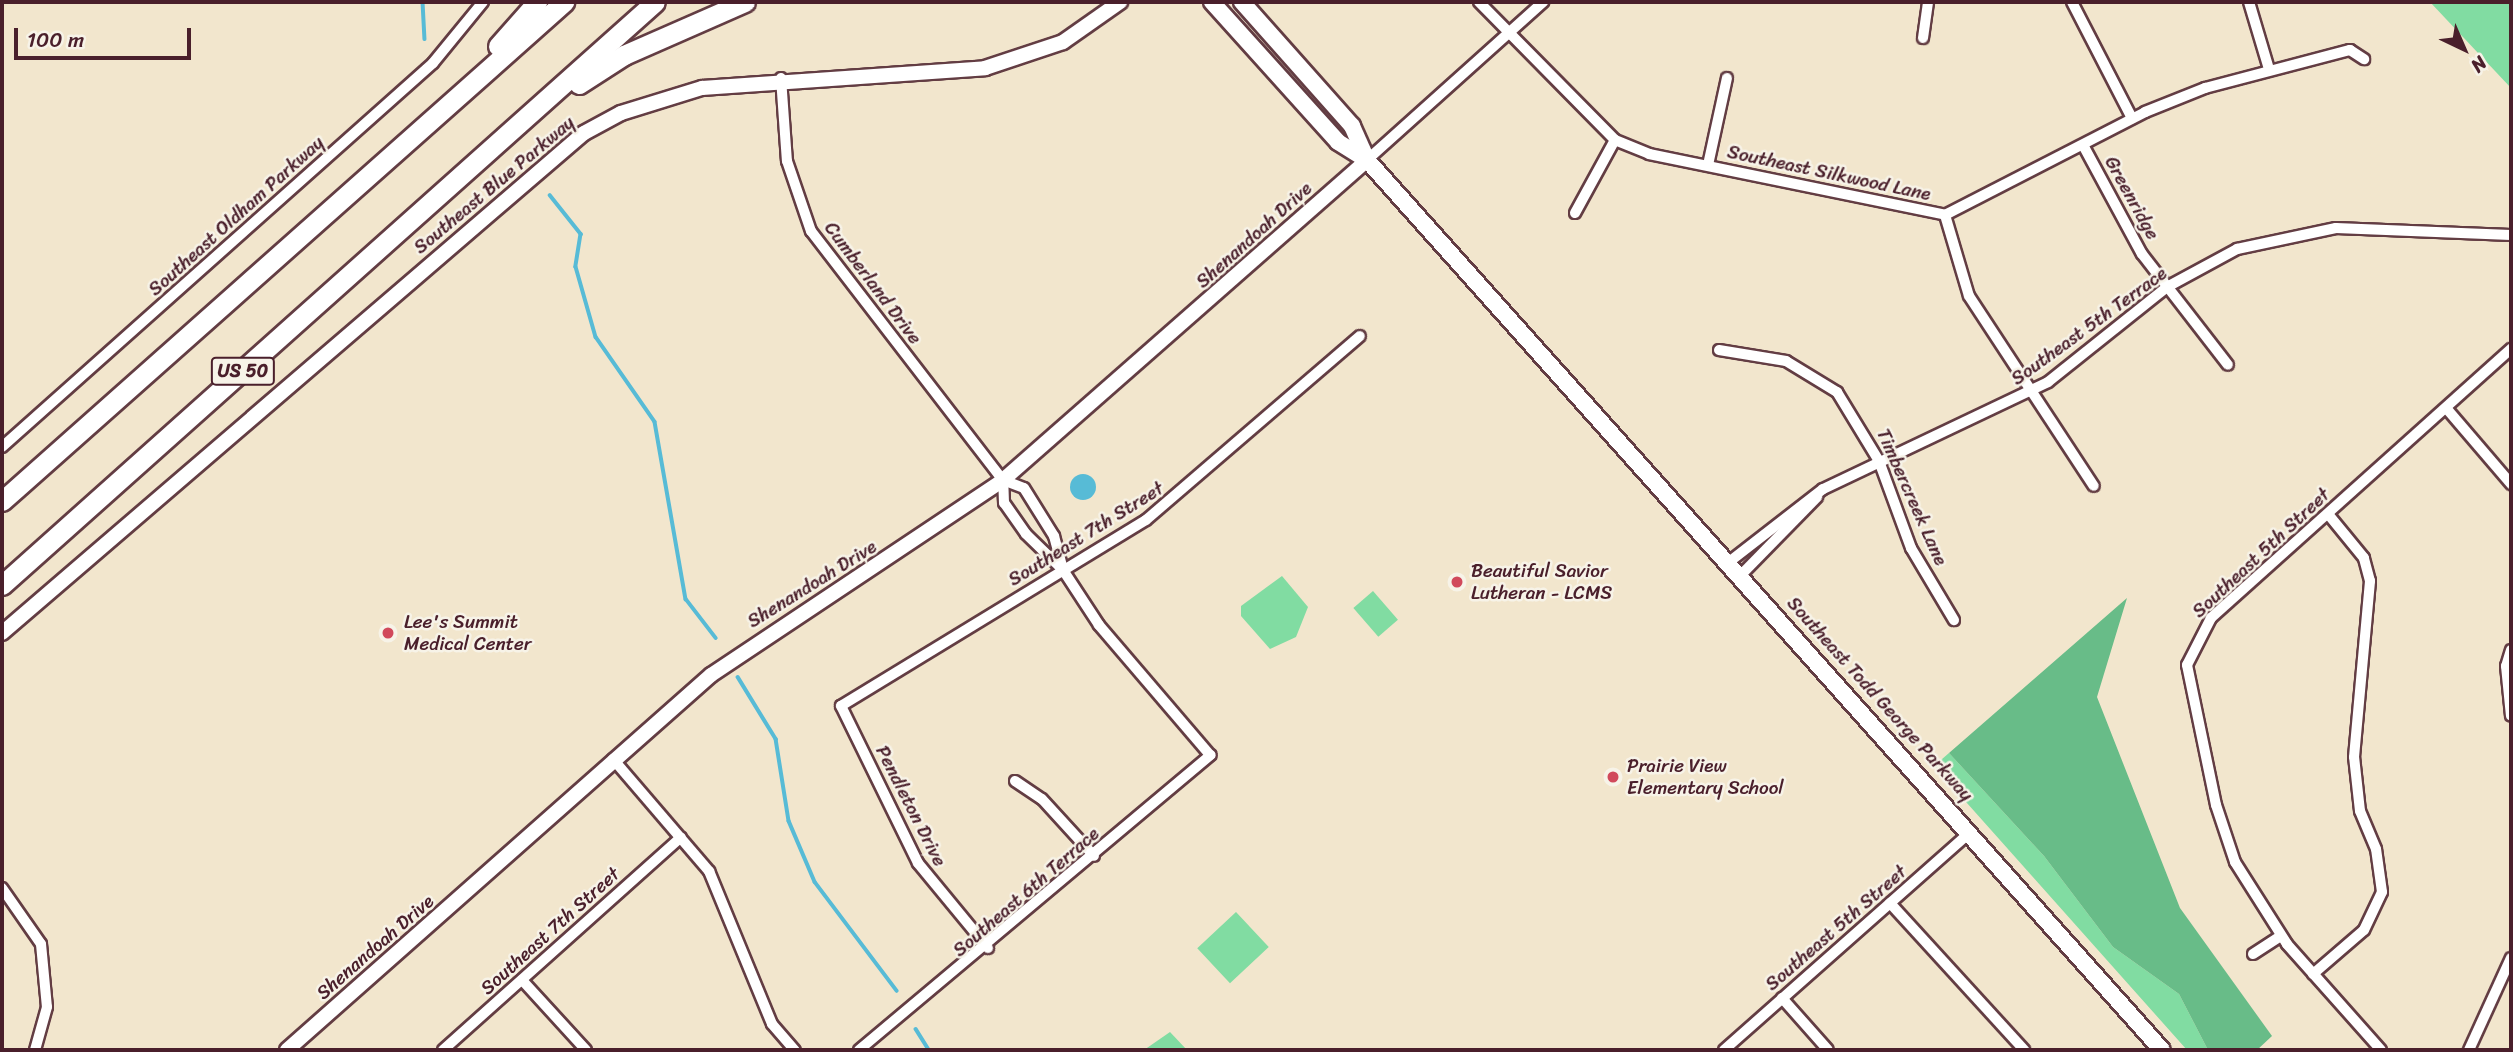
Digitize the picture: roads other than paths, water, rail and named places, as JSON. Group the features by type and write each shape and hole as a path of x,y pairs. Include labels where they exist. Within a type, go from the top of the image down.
{"highway":[{"path":"447,106 453,88 537,2"},
{"path":"2,502 564,2"},
{"name":"US 50","path":"2,585 655,2"},
{"path":"484,157 624,55 745,2"}],"main road":[{"path":"1212,2 1338,142 1367,160"},
{"path":"1242,2 1352,126 1367,160"},
{"name":"Southeast Todd George Parkway","path":"1367,160 1741,575 2162,1050"}],"street":[{"name":"Southeast Oldham Parkway","path":"2,447 433,63 483,2"},
{"name":"Southeast Blue Parkway","path":"2,633 584,133 667,97 781,78 985,68 1063,42 1120,2"},
{"name":"Southeast Silkwood Lane","path":"1479,2 1507,35 1615,141 1707,165 1945,215 2133,118 2269,69 2350,50 2364,59"},
{"path":"1367,160 1543,2"},
{"path":"1923,38 1928,2"},
{"path":"2072,2 2133,118"},
{"path":"2249,2 2269,69"},
{"name":"Cumberland Drive","path":"781,78 787,161 811,231 1003,481 1024,488 1048,524 1063,570"},
{"path":"1707,165 1727,78"},
{"path":"1575,213 1615,141"},
{"name":"Greenridge","path":"2083,145 2167,288 2228,365"},
{"name":"Shenandoah Drive","path":"287,1050 613,759 780,624 944,524 1003,481 1367,160"},
{"path":"1945,215 1969,296 2035,389 2094,486"},
{"name":"Southeast 5th Terrace","path":"1729,562 1823,489 2035,389 2167,288 2237,250 2336,228 2511,236"},
{"name":"Southeast 7th Street","path":"841,706 1063,570 1187,490 1360,336"},
{"name":"Southeast 5th Street","path":"2381,1050 2365,1046 2313,974 2281,936 2235,862 2216,805 2187,665 2197,636 2511,349"},
{"name":"Timbercreek Lane","path":"1719,350 1786,361 1813,373 1857,417 1880,461 1911,548 1954,620"},
{"path":"2447,409 2511,484"},
{"name":"Cumberland Drive","path":"1003,481 1004,503 1063,570 1099,625 1210,755"},
{"name":"Southeast 5th Terrace","path":"1741,575 1823,489"},
{"path":"2313,974 2364,930 2382,892 2376,849 2360,811 2354,757 2370,582 2364,558 2328,514"},
{"path":"2511,650 2506,666 2511,716"},
{"name":"Pendleton Drive","path":"841,706 918,863 988,948"},
{"name":"Southeast 6th Terrace","path":"859,1050 988,948 1210,755"},
{"path":"613,759 709,871 772,1024 794,1050"},
{"path":"1015,782 1042,799 1094,856"},
{"name":"Southeast 5th Street","path":"1724,1050 1970,832"},
{"name":"Southeast 7th Street","path":"443,1050 681,837"},
{"path":"2,888 41,944 47,1007 35,1050"},
{"path":"1890,903 2024,1050"},
{"path":"2253,954 2281,936"},
{"path":"2469,1050 2511,958"},
{"path":"522,980 586,1050"},
{"path":"1782,998 1828,1050"}],"water":[{"path":"1083,474 1092,478 1096,487 1092,496 1083,500 1074,496 1070,487 1074,478"}],"waterway":[{"path":"423,2 425,39"},
{"path":"550,195 581,234 576,267 596,337 655,422 686,599 716,638"},
{"path":"738,677 776,739 789,821 815,882 897,991"},
{"path":"916,1029 929,1050"}],"place":[{"name":"Beautiful Savior Lutheran - LCMS","path":"1457,582"},
{"name":"Lee's Summit Medical Center","path":"388,633"},
{"name":"Prairie View Elementary School","path":"1613,777"}]}
